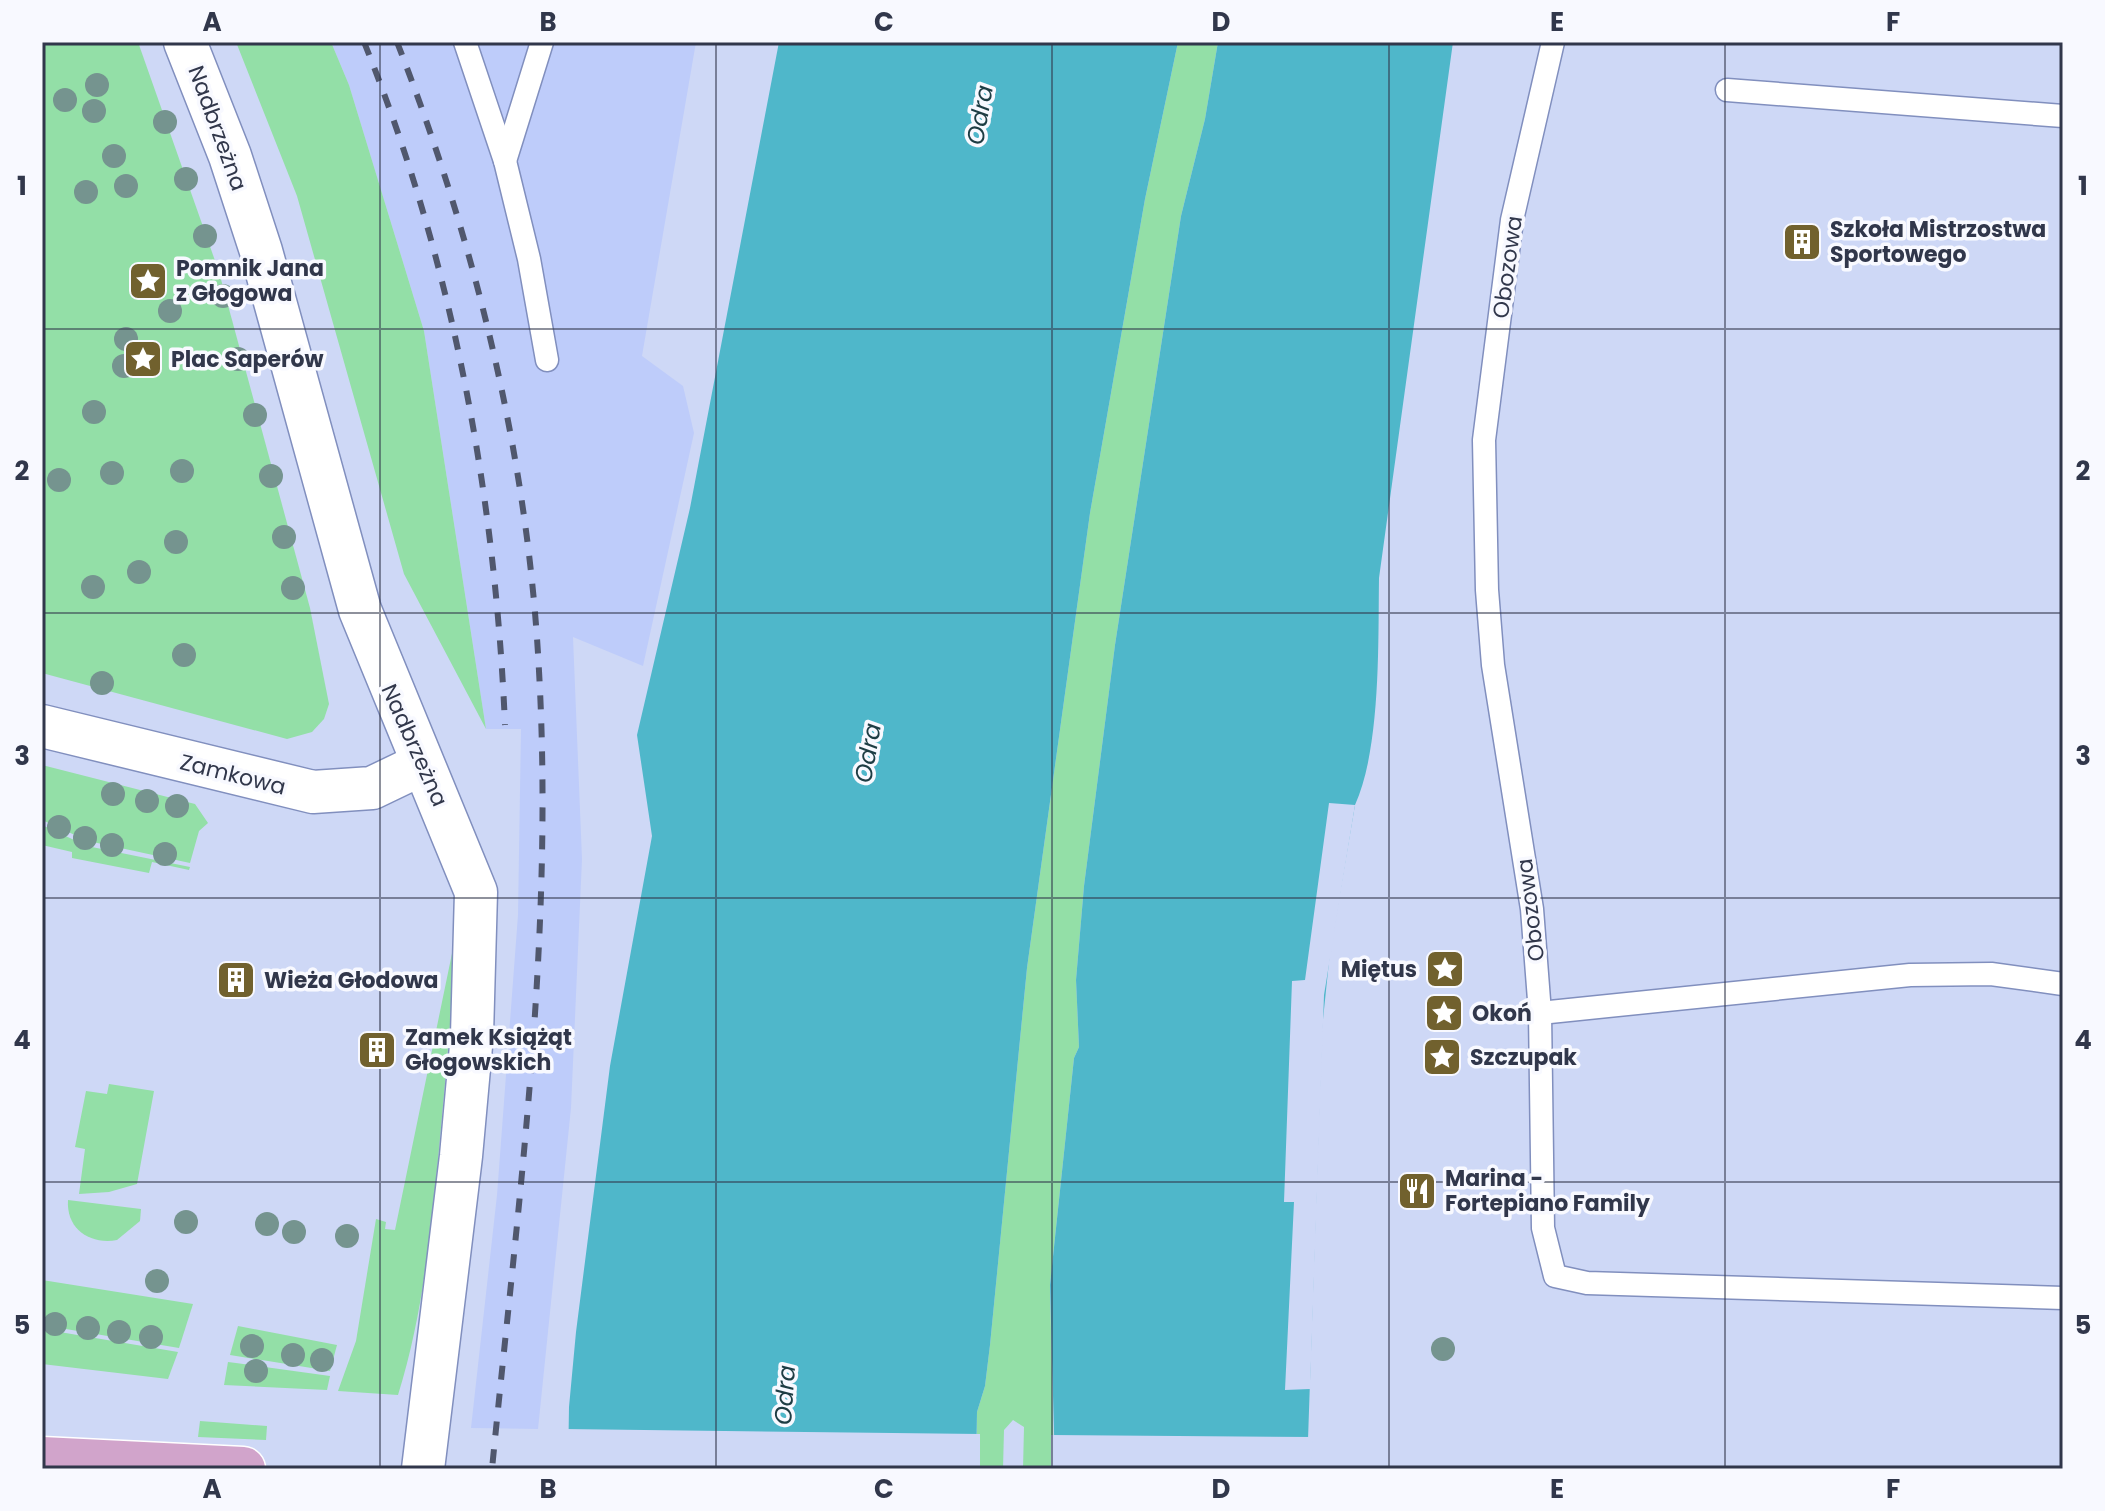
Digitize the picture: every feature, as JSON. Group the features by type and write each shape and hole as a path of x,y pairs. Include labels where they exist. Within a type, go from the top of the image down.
{"main road":[{"path":"42,1459 243,1469"}],"street":[{"name":"Nadbrzeżna","path":"185,42 230,156 261,251 360,610 422,764 473,877 478,914 461,1156 423,1469"},
{"name":"Zamkowa","path":"42,726 313,792 372,788 422,764"}],"lane":[{"path":"465,42 505,161 529,259 547,360"},
{"path":"505,161 542,42"},
{"name":"Obozowa","path":"1553,42 1512,220 1484,440 1487,590 1493,665 1532,909 1540,1013 1543,1228 1555,1276 1587,1283 2063,1298"},
{"path":"1727,90 2063,116"},
{"path":"1540,1013 1910,975 1991,974 2063,984"}],"shaded area":[{"path":"331,42 696,42 642,356 683,386 694,433 643,666 573,637 582,859 571,1108 538,1429 471,1428 497,1195 518,915 521,729 486,729 424,331 349,85"}],"green space":[{"name":"Plac Saperów","path":"42,42 138,42 219,272 310,608 329,704 324,719 312,732 287,739 42,673"},
{"path":"236,42 331,42 349,85 424,331 486,729 404,574 297,196"},
{"path":"1178,42 1218,42 1205,119 1181,216 1115,645 1084,886 1076,980 1079,1047 1074,1058 1050,1285 1054,1469 1023,1469 1024,1427 1013,1420 1004,1430 1003,1469 976,1469 977,1412 985,1386 990,1345 1027,968 1090,513 1145,199"},
{"path":"42,765 195,804 208,823 199,831 190,863 88,841 42,820"},
{"path":"42,825 87,846 190,867 189,870 152,862 149,873 72,858 72,852 42,845"},
{"path":"456,934 432,1220 419,1308 406,1366 398,1395 338,1391 356,1341 376,1219 386,1222 385,1229 395,1230"},
{"path":"109,1084 154,1091 137,1184 109,1192 79,1194 85,1149 75,1147 86,1091 107,1094"},
{"path":"68,1200 141,1209 140,1221 117,1240 98,1240 76,1227 68,1210"},
{"path":"42,1280 193,1304 179,1348 42,1325"},
{"path":"238,1326 337,1345 330,1371 230,1355"},
{"path":"42,1329 178,1352 168,1379 42,1364"},
{"path":"228,1362 330,1376 327,1390 224,1385"},
{"path":"200,1421 267,1426 266,1440 198,1437"}],"water":[{"name":"Odra","path":"779,42 1178,42 1145,199 1090,513 1027,968 990,1345 985,1386 977,1412 976,1469 568,1469 569,1407 576,1332 610,1066 652,836 637,735 690,508"},
{"path":"1218,42 1453,42 1379,578 1374,725 1370,754 1355,805 1330,952 1322,1029 1307,1469 1055,1469 1050,1285 1074,1058 1079,1047 1076,980 1084,886 1115,645 1181,216 1205,119"}],"pier":[{"path":"1329,803 1355,805 1324,995 1310,1389 1285,1390 1294,1202 1284,1202 1292,981 1305,980"},
{"path":"564,1429 980,1434 980,1469 564,1469"},
{"path":"1051,1435 1313,1437 1311,1469 1051,1469"}],"railway":[{"path":"364,42 422,208 464,378 491,550 505,725"},
{"path":"397,42 451,194 493,351 523,510 539,671 542,871 538,971 492,1469"}],"place":[{"name":"Szkoła Mistrzostwa Sportowego","path":"1802,242"},
{"name":"Pomnik Jana z Głogowa","path":"148,281"},
{"name":"Plac Saperów","path":"143,359"},
{"name":"Miętus","path":"1445,969"},
{"name":"Wieża Głodowa","path":"236,980"},
{"name":"Okoń","path":"1444,1013"},
{"name":"Zamek Książąt Głogowskich","path":"377,1050"},
{"name":"Szczupak","path":"1442,1057"},
{"name":"Marina - Fortepiano Family","path":"1417,1191"}]}
